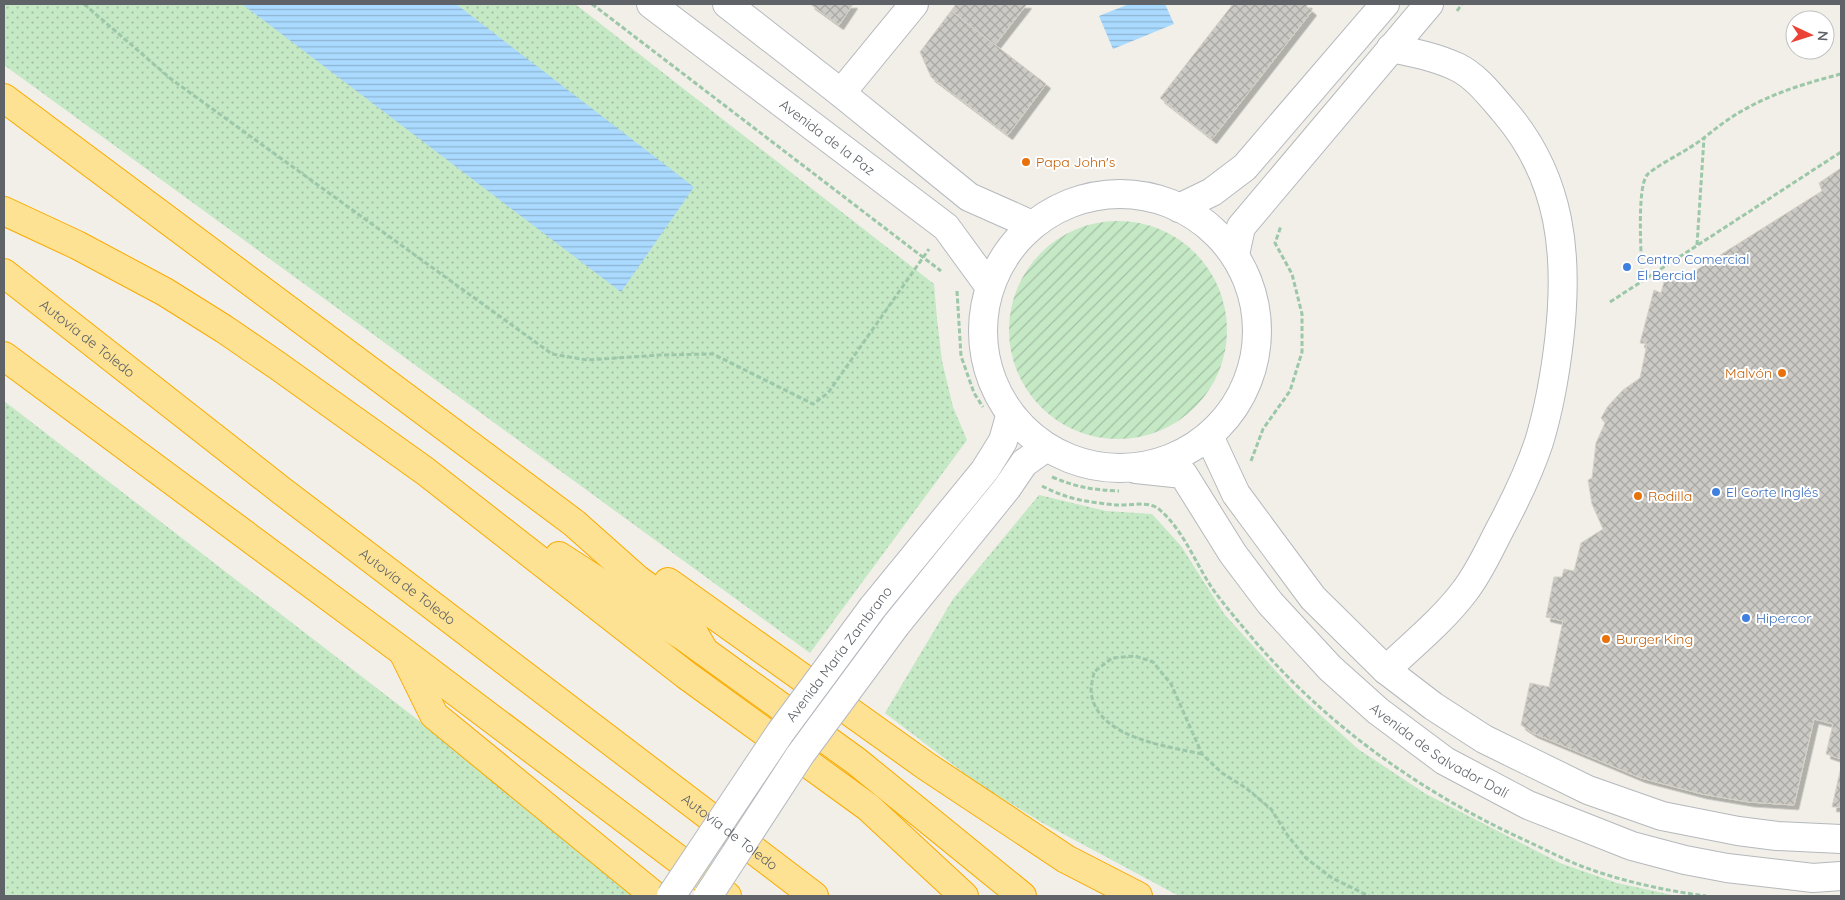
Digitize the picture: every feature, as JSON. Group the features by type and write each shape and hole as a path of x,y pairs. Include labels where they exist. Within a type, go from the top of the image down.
{"highway":[{"path":"4,98 574,523 636,579 681,612 702,649"},
{"path":"4,212 77,245 165,292 270,360 425,472 686,675 868,807 964,896"},
{"name":"Autovía de Toledo","path":"4,273 282,492 814,896"},
{"path":"4,356 728,896"},
{"path":"425,472 647,612 702,649 856,761 1022,896"},
{"path":"574,523 648,568 926,766 1066,859 1138,896"},
{"path":"402,651 434,715 655,896"}],"street":[{"name":"Avenida de la Paz","path":"651,4 946,227 989,286"},
{"path":"727,4 969,197 1032,225"},
{"path":"841,93 914,4"},
{"path":"1179,208 1212,192 1245,167 1385,4"},
{"path":"1234,254 1241,227 1429,4"},
{"path":"1386,670 1465,592 1487,555 1526,477 1539,442 1549,405 1562,312 1563,270 1560,228 1553,198 1539,164 1515,124 1472,77 1458,67 1427,55 1391,48"},
{"path":"1120,194 1167,202 1179,208 1206,222 1222,236 1234,254 1247,280 1256,322 1253,364 1237,403 1209,436 1175,458 1132,480 1097,467 1034,456 1007,429 989,376 981,332 989,286 1006,253 1032,225 1073,202 1120,194"},
{"name":"Avenida María Zambrano","path":"671,896 780,733 872,607 985,470 1007,429"},
{"path":"1209,436 1236,494 1313,598 1386,670 1433,706 1484,739 1588,790 1662,816 1738,831 1777,836 1841,839"},
{"name":"Avenida María Zambrano","path":"708,896 800,755 896,625 1034,456"},
{"name":"Avenida de Salvador Dalí","path":"1132,480 1183,474 1233,554 1270,603 1337,674 1378,711 1445,761 1528,805 1632,846 1685,860 1727,868 1813,878 1841,876"}],"path":[{"path":"84,4 171,79 552,354 588,360 660,355 713,354 813,404 828,392 946,227"},
{"path":"592,4 942,272"},
{"path":"1452,18 1462,4"},
{"path":"1642,281 1641,208 1643,185 1647,175 1730,118 1762,101 1798,84 1841,74"},
{"path":"1697,246 1704,137"},
{"path":"1610,302 1841,152"},
{"path":"1254,470 1251,460 1263,429 1290,391 1302,352 1302,314 1292,274 1275,243 1282,221"},
{"path":"953,284 957,291 960,356 974,393 1007,429"},
{"path":"1034,456 1066,483 1088,490 1132,480"},
{"path":"1202,754 1144,741 1115,728 1098,712 1091,691 1094,672 1112,658 1135,656 1153,662 1171,684 1202,754 1222,773 1246,788 1271,809 1288,836 1306,858 1332,878 1370,896"}],"green space":[{"path":"4,4 575,4 934,284 942,361 953,407 967,440 810,653 4,65"},
{"path":"1107,221 1129,221 1160,229 1179,239 1195,253 1209,269 1219,288 1227,319 1223,362 1219,372 1209,391 1195,407 1179,421 1150,435 1129,439 1107,439 1086,435 1057,421 1027,391 1013,362 1009,341 1009,319 1013,298 1027,269 1057,239 1086,225"},
{"path":"4,401 640,891 637,896 4,896"},
{"path":"1039,495 1106,511 1152,514 1181,546 1225,615 1296,693 1358,749 1426,794 1560,863 1617,883 1677,896 1179,896 1041,822 977,783 885,713 953,599"}],"water":[{"path":"242,4 456,4 694,187 621,292"},
{"path":"1129,4 1165,4 1174,24 1113,49 1099,16"}],"building":[{"path":"810,4 853,4 839,25"},
{"path":"956,4 1027,4 995,45 951,11"},
{"path":"1233,4 1308,4 1306,6 1312,11 1212,139 1160,98"},
{"path":"951,11 1046,84 1008,135 931,77 920,52"},
{"name":"El Corte Inglés","path":"1841,168 1841,759 1826,754 1833,724 1814,719 1794,805 1749,802 1702,794 1641,778 1533,733 1521,725 1530,683 1549,687 1563,621 1546,617 1554,577 1562,577 1564,569 1574,571 1581,543 1603,529 1592,504 1588,480 1592,478 1596,443 1605,423 1601,418 1608,406 1623,390 1640,378 1647,344 1640,343 1654,290 1661,293 1665,278 1688,283 1690,274 1822,191 1819,183"},
{"path":"1841,767 1841,807 1832,807"}],"place":[{"name":"Papa John's","path":"1026,162"},
{"name":"Centro Comercial El Bercial","path":"1627,267"},
{"name":"Malvón","path":"1782,373"},
{"name":"El Corte Inglés","path":"1716,492"},
{"name":"Rodilla","path":"1638,496"},
{"name":"Hipercor","path":"1746,618"},
{"name":"Burger King","path":"1606,639"}]}
